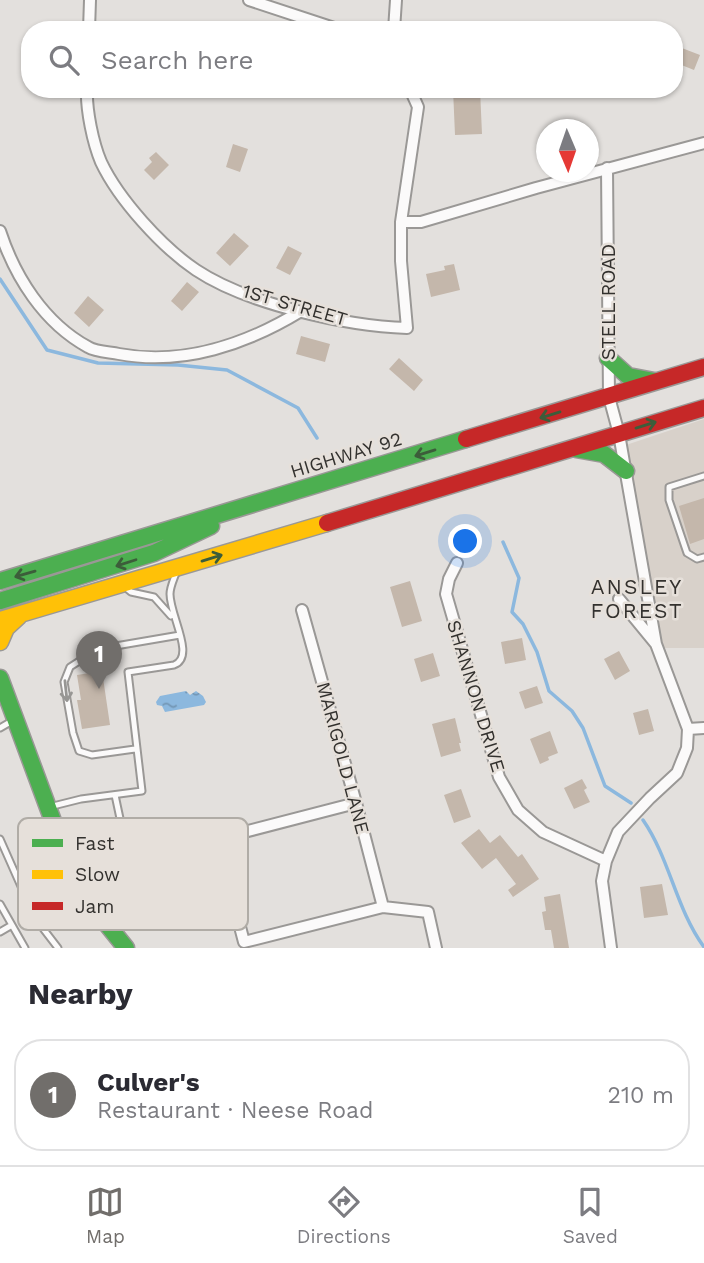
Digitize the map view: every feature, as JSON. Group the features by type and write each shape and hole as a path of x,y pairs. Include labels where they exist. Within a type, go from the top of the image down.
{"main road":[{"path":"608,358 628,376 658,382"},
{"name":"HIGHWAY 92","path":"0,581 704,367"},
{"path":"0,620 178,569 704,408"},
{"path":"566,450 598,452 615,460 626,471"},
{"path":"0,601 154,553 193,536 231,512"},
{"path":"0,642 6,628 19,616"},
{"path":"0,678 7,724 50,818"},
{"path":"112,930 126,948"}],"street":[{"path":"89,21 90,0"},
{"path":"249,0 313,21"},
{"path":"395,21 396,0"},
{"name":"1ST STREET","path":"86,98 101,162 127,204 197,271 251,297 301,311 379,327 407,328 401,261 401,222"},
{"path":"414,98 418,107 401,222 421,222 704,143"},
{"name":"STELL ROAD","path":"607,168 609,397 619,434 656,644"},
{"path":"0,231 20,279 55,325 90,349 136,357 183,357 268,332 301,311"},
{"name":"SHANNON DRIVE","path":"457,563 449,579 446,594 499,777 518,810 543,832 606,861"},
{"path":"611,948 602,881 606,861 618,832 677,773 687,748 688,729 656,644 619,598"},
{"name":"MARIGOLD LANE","path":"302,610 383,906"},
{"path":"688,729 704,728"},
{"path":"248,831 356,803"},
{"path":"241,930 244,942 383,906 428,912 436,948"}],"lane":[{"path":"704,476 669,487 669,500 687,553 697,559 704,557"},
{"path":"46,808 81,799 142,791 135,750 128,672 181,663 184,657 180,635 173,618 170,592 178,569"},
{"path":"123,585 131,592 154,597 173,618"},
{"path":"135,750 92,755 79,751 64,682 70,667 97,649 180,635"},
{"path":"116,795 121,818"},
{"path":"0,839 18,880"},
{"path":"0,904 25,948"},
{"path":"0,932 12,925"},
{"path":"44,930 58,948"}],"shaded area":[{"path":"704,419 704,648 654,648 614,449"}],"water":[{"path":"186,691 190,695 196,691 206,702 204,705 165,712 162,706 157,705 160,696"}],"building":[{"path":"683,48 700,55 694,70 683,66"},
{"path":"453,98 480,98 482,134 455,135"},
{"path":"233,144 248,149 240,172 226,167"},
{"path":"156,152 169,165 154,180 144,170 152,162 149,158"},
{"path":"234,233 249,246 230,266 216,253"},
{"path":"288,246 302,253 290,275 276,268"},
{"path":"454,264 460,290 431,297 426,274 445,270 444,266"},
{"path":"187,282 199,292 182,311 171,301"},
{"path":"88,296 104,310 89,327 74,313"},
{"path":"301,336 330,344 325,362 296,354"},
{"path":"399,358 423,380 414,391 389,369"},
{"path":"704,498 704,539 690,544 679,506"},
{"path":"410,581 422,621 402,627 390,587"},
{"path":"522,638 526,660 505,664 501,642"},
{"path":"619,651 630,671 615,680 604,659"},
{"path":"433,653 440,676 421,682 414,659"},
{"path":"102,671 110,725 82,729 77,700 81,700 77,675"},
{"path":"537,686 543,703 525,709 519,692"},
{"path":"648,709 654,731 639,735 633,713"},
{"path":"455,718 461,751 441,757 432,724"},
{"path":"550,731 558,753 540,764 530,739"},
{"path":"582,779 590,802 574,809 564,788"},
{"path":"461,789 471,817 454,823 444,795"},
{"path":"479,829 490,843 500,835 518,857 522,854 539,879 513,897 508,890 516,884 496,858 482,869 461,843"},
{"path":"662,884 668,915 644,918 640,887"},
{"path":"560,894 569,948 554,948 551,930 545,930 542,912 546,911 544,897"}],"waterway":[{"path":"0,279 47,350 98,363 178,365 227,370 298,408 317,438"},
{"path":"503,542 519,578 512,612 523,624 537,652 549,691 572,711 583,728 605,786 631,803"},
{"path":"643,820 660,851 686,917 704,947"}],"traffic: fast":[{"path":"608,358 628,376 654,381"},
{"path":"0,581 466,439"},
{"path":"576,449 604,454 626,471"},
{"path":"0,601 154,553 211,526"},
{"path":"0,678 52,818"},
{"path":"112,930 126,948"}],"traffic: slow":[{"path":"0,620 327,523"},
{"path":"0,642 6,628 19,616"}],"traffic: jam":[{"path":"466,439 704,367"},
{"path":"327,523 704,408"}],"place":[{"name":"Culver's","path":"99,689"}],"district":[{"name":"ANSLEY FOREST","path":"637,598"}]}
